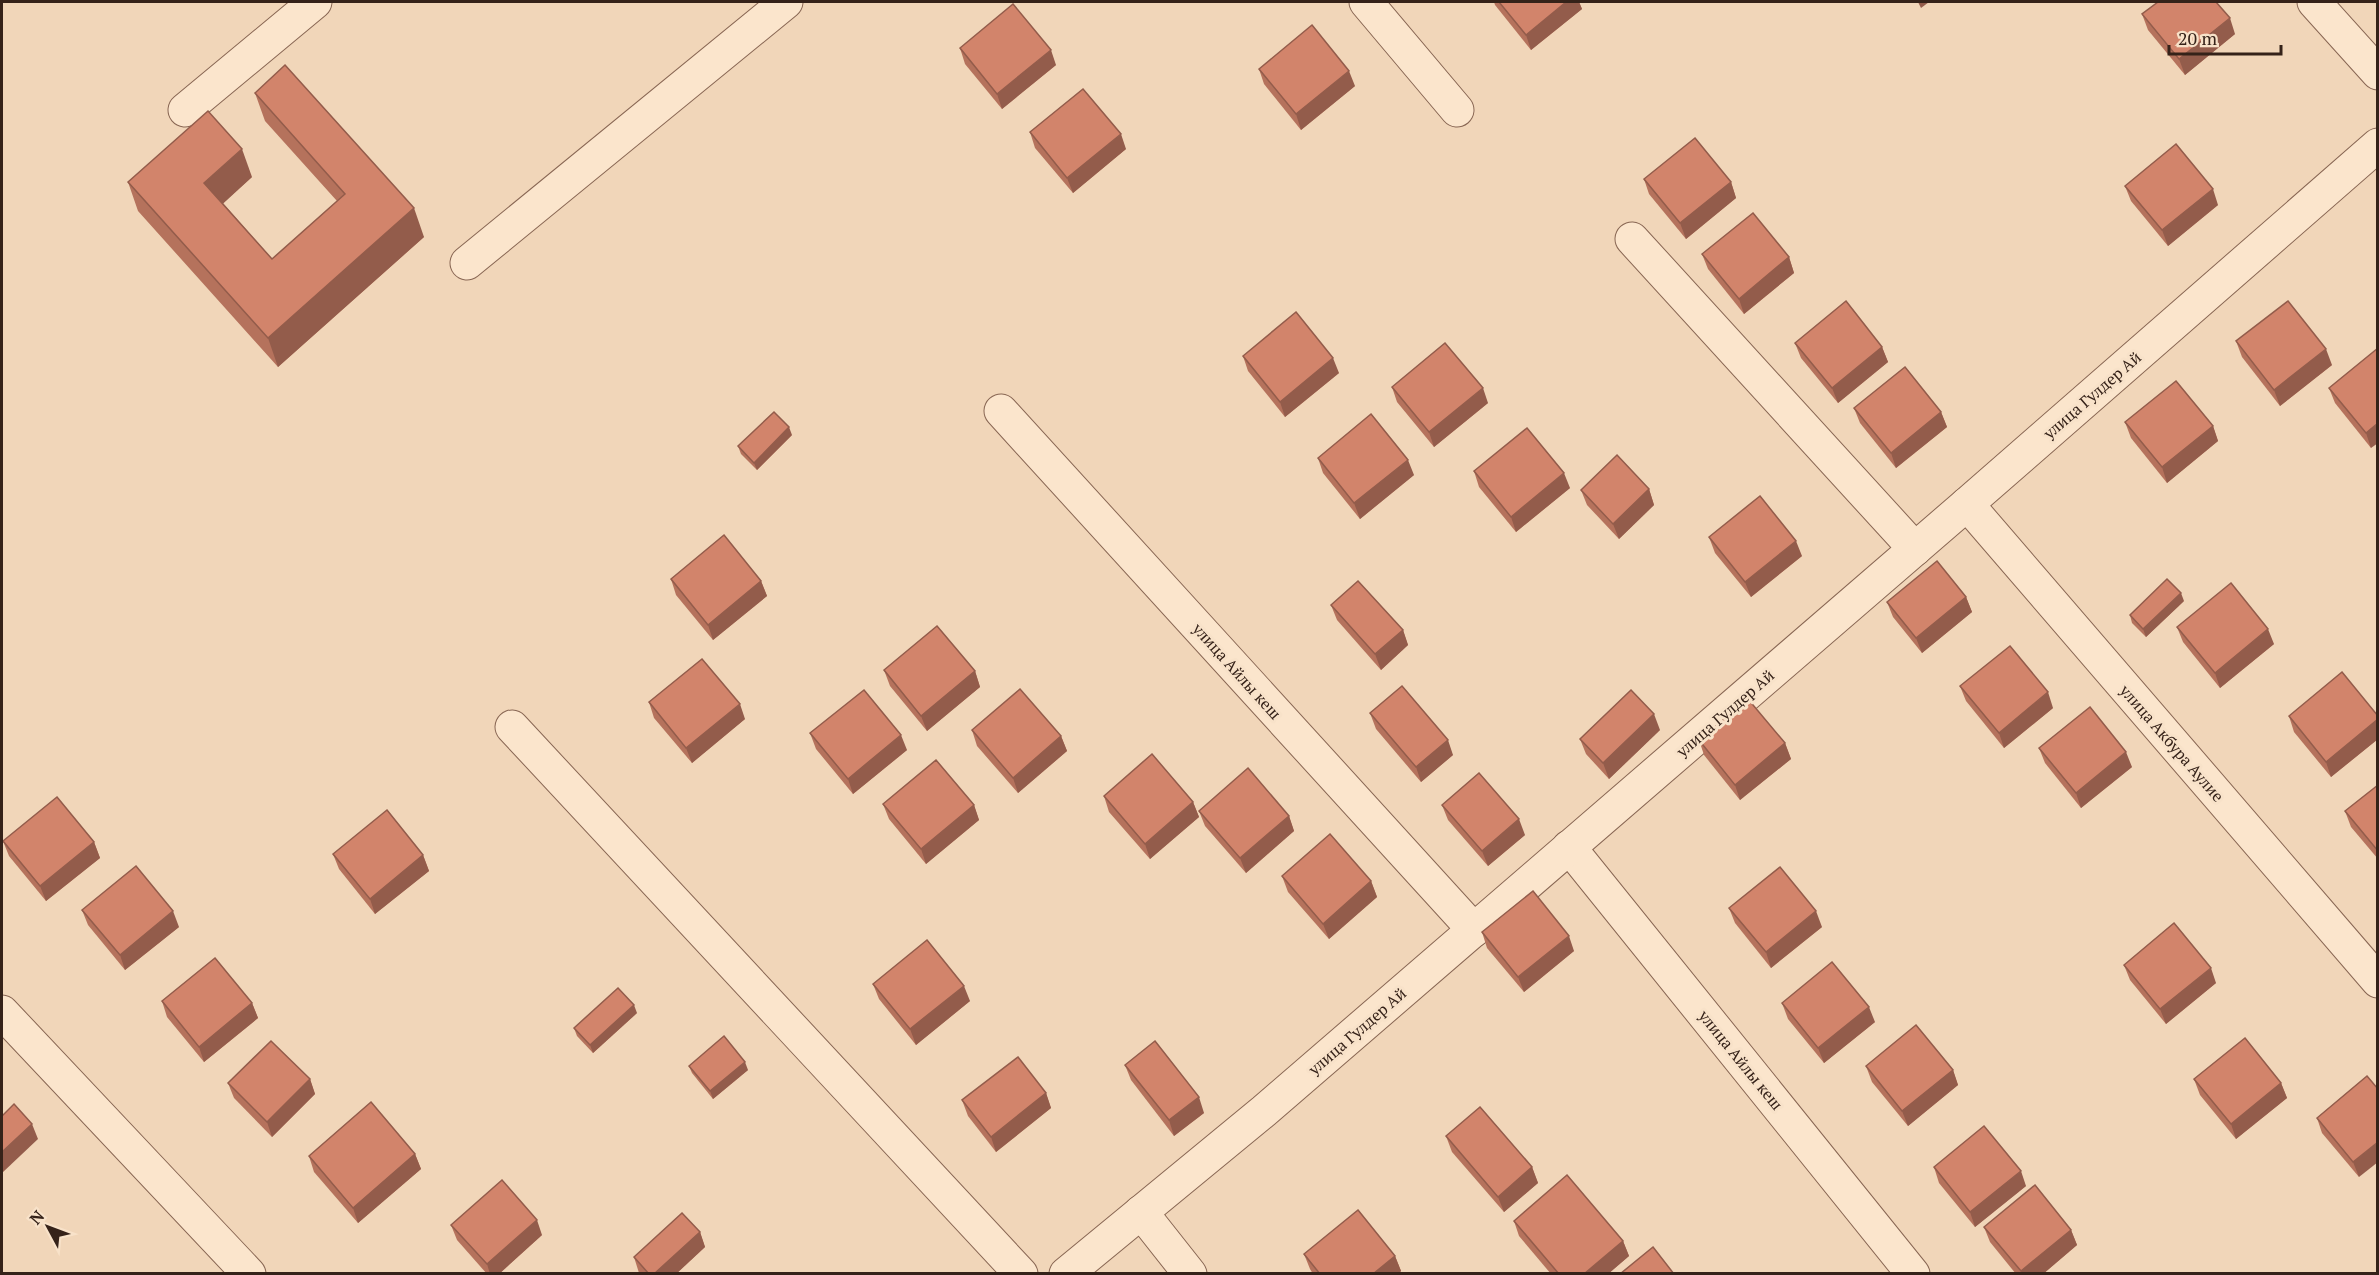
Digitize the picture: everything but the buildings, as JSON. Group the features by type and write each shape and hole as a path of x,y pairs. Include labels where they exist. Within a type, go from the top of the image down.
{"street":[{"path":"185,110 315,2"},
{"path":"467,263 786,2"},
{"path":"1366,2 1457,110"},
{"path":"2314,2 2378,73"},
{"name":"улица Гулдер Ай","path":"1066,1274 1264,1111 1967,504 2378,145"},
{"path":"1632,239 1915,549"},
{"name":"улица Айлы кеш","path":"1001,411 1474,930"},
{"name":"улица Акбура Аулие","path":"1967,504 2378,981"},
{"path":"512,727 1021,1274"},
{"name":"улица Айлы кеш","path":"1569,847 1913,1274"},
{"path":"2,1012 249,1274"},
{"path":"1141,1212 1190,1274"}]}
